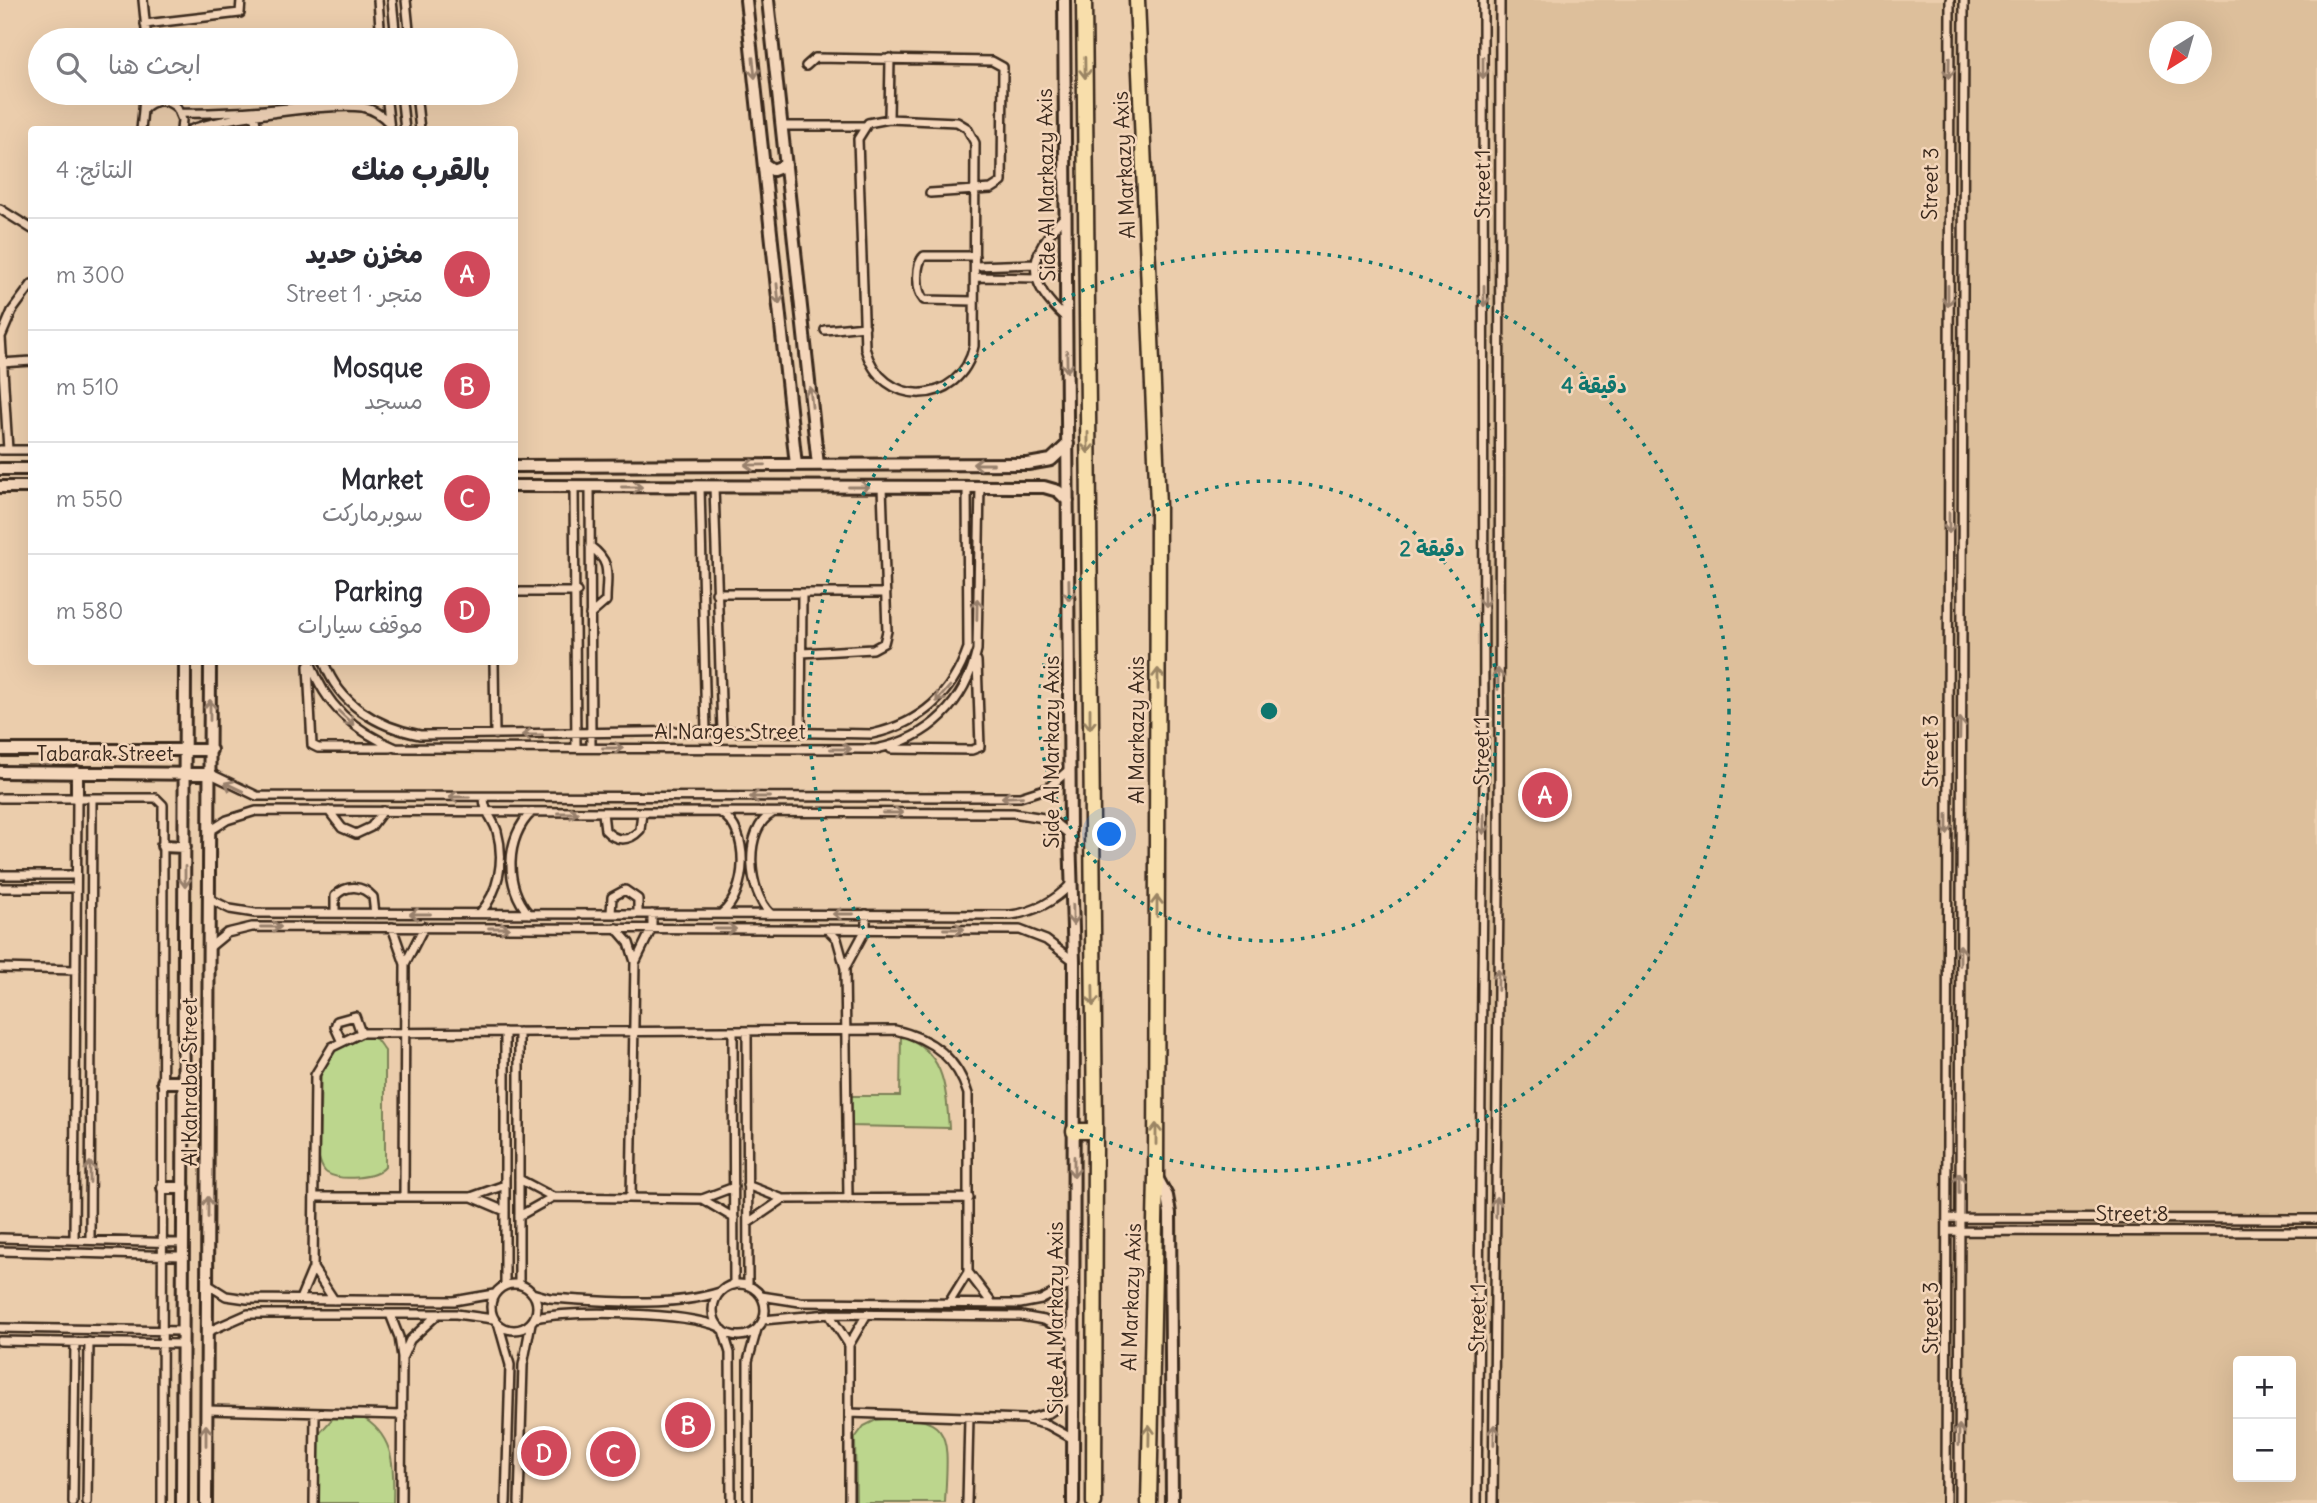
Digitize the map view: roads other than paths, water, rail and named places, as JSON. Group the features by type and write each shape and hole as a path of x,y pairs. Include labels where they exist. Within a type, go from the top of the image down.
{"highway":[{"name":"Al Markazy Axis","path":"1084,0 1095,1131 1094,1503"},
{"name":"Al Markazy Axis","path":"1137,0 1158,506 1156,1176 1149,1503"},
{"path":"1074,1132 1095,1131"}],"street":[{"path":"143,0 146,28"},
{"path":"145,24 240,13 241,0"},
{"path":"378,0 381,28"},
{"path":"393,0 395,28"},
{"path":"406,0 409,28"},
{"path":"746,0 796,465"},
{"path":"768,0 818,464"},
{"name":"Side Al Markazy Axis","path":"1063,0 1070,835 1074,961 1073,1503"},
{"name":"Street 1","path":"1477,1503 1484,648 1483,0"},
{"name":"Street 1","path":"1493,1503 1499,887 1500,0"},
{"name":"Street 3","path":"1946,1503 1950,0"},
{"name":"Street 3","path":"1959,1503 1964,0"},
{"path":"806,66 815,58 890,58 992,61 1003,67 1002,179 995,188 930,193"},
{"path":"889,119 890,58"},
{"path":"139,126 143,105"},
{"path":"143,110 149,105"},
{"path":"172,105 181,113 254,113 362,107 377,113 390,126"},
{"path":"202,126 254,113 314,105"},
{"path":"387,105 390,126"},
{"path":"402,105 405,126"},
{"path":"417,105 420,126"},
{"path":"181,113 181,126"},
{"path":"254,113 256,126"},
{"path":"782,126 864,126 889,119 952,121 967,128 975,143 974,346 969,363 958,378 934,392 907,392 883,379 868,356 858,144 864,126"},
{"path":"764,164 773,170 786,165"},
{"path":"1483,172 1499,172"},
{"path":"768,202 777,196 790,201"},
{"path":"0,209 28,227"},
{"path":"1066,216 1042,243 1035,264 1036,278 1045,297 1066,318"},
{"path":"22,224 28,232"},
{"path":"974,301 924,300 919,292 918,264 924,256 975,256"},
{"path":"975,266 1035,264"},
{"path":"975,277 1036,278"},
{"path":"28,290 4,325 1,363 4,450 28,450"},
{"path":"825,330 865,326"},
{"path":"1,363 28,361"},
{"path":"518,466 1028,464 1051,460 1068,444"},
{"path":"1025,486 1031,476 1028,464"},
{"path":"0,469 28,469"},
{"path":"0,486 28,487"},
{"path":"518,486 1025,486 1052,488 1068,501"},
{"path":"574,486 577,592 576,748"},
{"path":"590,486 591,748"},
{"name":"Al Narges Street","path":"326,665 337,687 349,702 382,725 420,735 590,735 706,731 872,734 891,730 926,712 952,684 968,648 967,486"},
{"name":"Al Narges Street","path":"311,665 327,697 340,714 366,734 396,748 876,749 908,740 943,716 967,682 977,650 980,486"},
{"path":"700,487 706,731"},
{"path":"714,487 722,732"},
{"path":"802,653 879,647 886,637 882,487"},
{"path":"590,545 602,554 606,562 606,601 590,615"},
{"path":"518,592 577,592"},
{"path":"716,593 886,593"},
{"path":"801,733 802,593"},
{"path":"1484,648 1498,648"},
{"path":"876,749 972,750 980,747 977,650"},
{"name":"Al Kahraba' Street","path":"182,1503 186,665"},
{"name":"Al Kahraba' Street","path":"206,1503 210,665"},
{"path":"309,665 312,745 318,748 396,748"},
{"path":"494,665 495,735"},
{"name":"Tabarak Street","path":"0,750 211,750"},
{"path":"211,774 257,796 1020,797 1048,788 1071,768"},
{"name":"Tabarak Street","path":"0,772 211,774"},
{"path":"74,1240 77,772"},
{"path":"480,914 498,885 498,834 484,812 484,797"},
{"path":"0,798 158,799 163,805 162,1503"},
{"path":"90,1240 92,798"},
{"path":"210,831 227,820 256,811 1037,814 1050,819 1070,835"},
{"path":"329,811 342,828 356,834 371,827 383,811"},
{"path":"529,914 519,900 513,884 512,842 519,826 532,812"},
{"path":"603,813 605,830 621,839 634,836 640,830 642,813"},
{"path":"721,813 733,822 740,836 741,885 733,901 721,914"},
{"path":"771,914 760,902 754,887 754,835 761,822 774,813"},
{"path":"163,846 185,847"},
{"path":"0,875 76,875"},
{"path":"210,899 217,905 242,912 1020,914 1058,898 1073,883"},
{"path":"335,913 335,897 351,887 364,889 373,897 375,914"},
{"path":"0,888 76,888"},
{"path":"611,913 612,897 625,890 638,899 638,913"},
{"path":"635,962 652,928 652,914"},
{"path":"845,968 866,929 866,914"},
{"path":"209,948 227,933 252,927 1020,930 1046,940 1074,961"},
{"path":"392,927 405,964 404,1197"},
{"path":"405,964 424,927"},
{"path":"616,928 629,943 635,962 631,1198"},
{"path":"827,929 836,939 845,968 848,1199"},
{"path":"0,968 76,970"},
{"path":"341,1040 335,1027 337,1021 355,1016 361,1033"},
{"path":"733,1031 734,1285"},
{"path":"747,1031 748,1285"},
{"path":"300,1300 313,1268 315,1075 325,1055 341,1040 361,1033 405,1032 846,1031 911,1033 931,1042 950,1059 962,1079 969,1102 968,1272 950,1301"},
{"path":"505,1032 505,1285"},
{"path":"519,1032 519,1284"},
{"path":"163,1082 184,1082"},
{"path":"75,1087 91,1087"},
{"path":"1156,1176 1167,1196 1170,1213 1172,1503"},
{"path":"519,1179 553,1197 702,1199 734,1187"},
{"path":"314,1197 471,1197 505,1185"},
{"path":"747,1185 783,1199 969,1198"},
{"path":"163,1188 184,1188"},
{"path":"471,1197 505,1211"},
{"path":"519,1216 553,1197"},
{"path":"702,1199 734,1218"},
{"path":"748,1223 783,1199"},
{"name":"Street 8","path":"1947,1218 2317,1219"},
{"name":"Street 8","path":"1947,1231 2317,1232"},
{"path":"0,1238 183,1243"},
{"path":"43,1239 43,1252"},
{"path":"0,1251 183,1256"},
{"path":"313,1268 334,1300"},
{"path":"968,1272 991,1302"},
{"path":"183,1285 207,1284 236,1298 454,1301 494,1294 505,1285 519,1284 532,1293 550,1298 678,1301 699,1299 734,1285 748,1285 761,1296 800,1302 950,1301 1020,1304 1041,1300 1074,1282"},
{"path":"720,1292 714,1306 730,1353 731,1503"},
{"path":"519,1503 523,1365 537,1305 532,1293"},
{"path":"494,1294 490,1307 493,1319 499,1326 510,1365 506,1503"},
{"path":"748,1503 748,1361 765,1311 761,1296"},
{"path":"1948,1305 1960,1305"},
{"path":"0,1328 207,1332 237,1315 248,1314 390,1314 493,1319"},
{"path":"390,1314 399,1337 402,1357 401,1503"},
{"path":"499,1326 513,1331 533,1320 560,1314 701,1319 736,1335 757,1329"},
{"path":"763,1320 828,1314 1034,1317 1075,1337"},
{"path":"828,1314 849,1345"},
{"path":"849,1503 849,1345 867,1314"},
{"path":"402,1357 410,1340 437,1315"},
{"path":"0,1341 183,1344"},
{"path":"73,1503 75,1342"},
{"path":"87,1503 89,1342"},
{"path":"1024,1419 1049,1413 1074,1396"},
{"path":"206,1410 402,1415"},
{"path":"314,1503 315,1413"},
{"path":"849,1413 1024,1419 1048,1425 1073,1439"},
{"path":"967,1503 969,1418"},
{"path":"182,1464 206,1464"}],"place":[{"name":"مخزن حديد","path":"1545,795"},
{"name":"Mosque","path":"688,1425"},
{"name":"Parking","path":"544,1453"},
{"name":"Market","path":"613,1454"}]}
